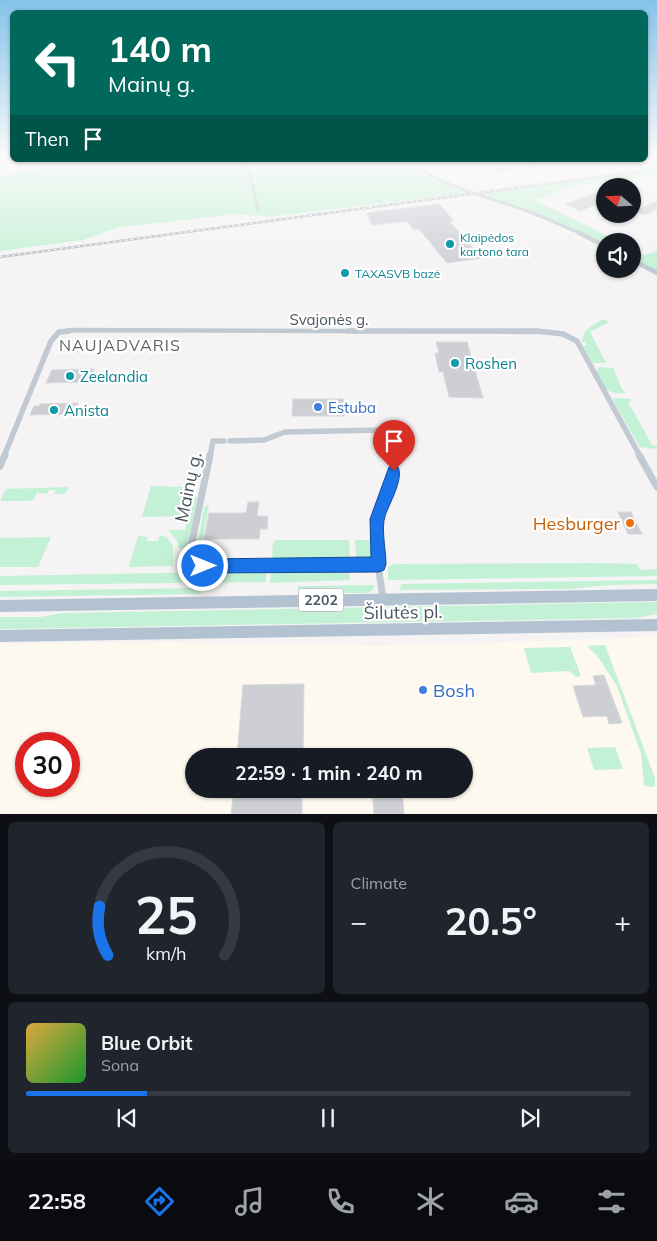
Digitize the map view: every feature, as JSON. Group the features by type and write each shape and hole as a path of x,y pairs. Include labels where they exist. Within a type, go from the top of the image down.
{"main road":[{"name":"Šilutės pl.","path":"0,606 657,595"},
{"name":"Šilutės pl.","path":"0,636 657,625"}],"street":[{"path":"255,195 258,209"},
{"path":"482,195 547,218 596,242"},
{"path":"641,265 657,273"},
{"name":"Svajonės g.","path":"0,466 51,341 59,332 73,330 537,331 562,334 573,337 577,341 657,487"},
{"name":"Mainų g.","path":"379,564 187,566 213,441 264,440 285,432 380,430 388,435 393,452 392,480 377,519 383,599"}],"shaded area":[{"path":"657,637 657,813 0,814 0,644 169,642 381,646"}],"green space":[{"path":"0,195 451,195 268,217 238,214 118,227 83,240 0,251"},
{"path":"481,195 549,195 535,200 601,233 596,233 596,241 537,213"},
{"path":"657,251 657,271 641,263 641,253 645,255"},
{"path":"604,319 609,322 590,332 606,363 593,363 583,346 587,345 585,342 582,342 584,334 589,328"},
{"path":"599,367 613,368 622,389 626,393 614,393 607,389 596,372"},
{"path":"614,398 631,399 628,402 652,445 657,446 657,449 640,447 613,400"},
{"path":"151,486 183,487 197,498 187,548 179,548 177,541 168,530 185,530 188,516 142,517"},
{"path":"69,487 65,494 54,494 56,490 49,490 47,494 37,492 34,499 29,501 0,501 6,489"},
{"path":"209,503 199,562 195,558 204,508"},
{"path":"160,535 167,537 173,547 173,566 129,567 138,536 147,537 147,541 158,541"},
{"path":"51,537 38,567 0,567 0,538"},
{"path":"276,540 349,540 350,560 272,562 273,542"},
{"path":"355,540 370,540 372,556 370,559 356,561"},
{"path":"394,564 637,564 640,570 657,569 657,576 388,580 388,567"},
{"path":"350,569 350,580 270,583 271,570"},
{"path":"267,571 266,582 0,585 0,576"},
{"path":"657,580 657,584 608,585 570,589 399,590 402,584"},
{"path":"374,585 374,589 367,593 298,593 298,586"},
{"path":"196,588 203,594 0,597 0,591"},
{"path":"657,602 657,614 636,618 0,629 0,617 40,617 63,613"},
{"path":"605,645 655,778 655,786 649,787 644,785 641,754 617,686 598,657 587,646"},
{"path":"570,647 581,676 576,677 569,671 531,673 524,648"},
{"path":"615,747 623,769 594,770 587,748"}],"building":[{"path":"589,195 596,195 596,204 580,211 565,204"},
{"path":"657,201 657,209 645,215 641,213 641,208"},
{"name":"Klaipėdos kartono tara","path":"439,204 454,221 449,221 482,258 447,263 419,229 414,230 407,221 372,225 367,213"},
{"name":"Roshen","path":"436,342 467,342 483,398 449,397 443,372 439,372 435,353 439,353"},
{"name":"Zeelandia","path":"94,369 89,382 46,383 52,370"},
{"name":"Estuba","path":"293,399 343,399 344,416 292,416"},
{"name":"Anista","path":"78,403 73,414 30,415 34,406 39,406 40,404"},
{"path":"248,502 259,502 257,516 268,516 267,529 260,529 259,539 204,539 209,513 246,513"},
{"name":"Hesburger","path":"618,512 631,512 642,534 628,534"},
{"path":"604,675 622,723 609,724 607,716 583,717 573,686 596,685 593,676"},
{"path":"304,684 303,748 238,748 243,685"},
{"path":"233,798 302,798 302,814 231,814"},
{"path":"373,798 403,798 404,814 374,814"}],"railway":[{"path":"0,257 463,195"}],"place":[{"name":"Klaipėdos kartono tara","path":"450,244"},
{"name":"TAXASVB bazė","path":"345,273"},
{"name":"Roshen","path":"455,363"},
{"name":"Zeelandia","path":"70,376"},
{"name":"Estuba","path":"318,407"},
{"name":"Anista","path":"54,410"},
{"name":"Hesburger","path":"630,523"},
{"name":"Bosh","path":"423,690"}],"district":[{"name":"NAUJADVARIS","path":"120,345"}],"route":[{"path":"203,566 379,564 376,532 377,519 394,471"}]}
